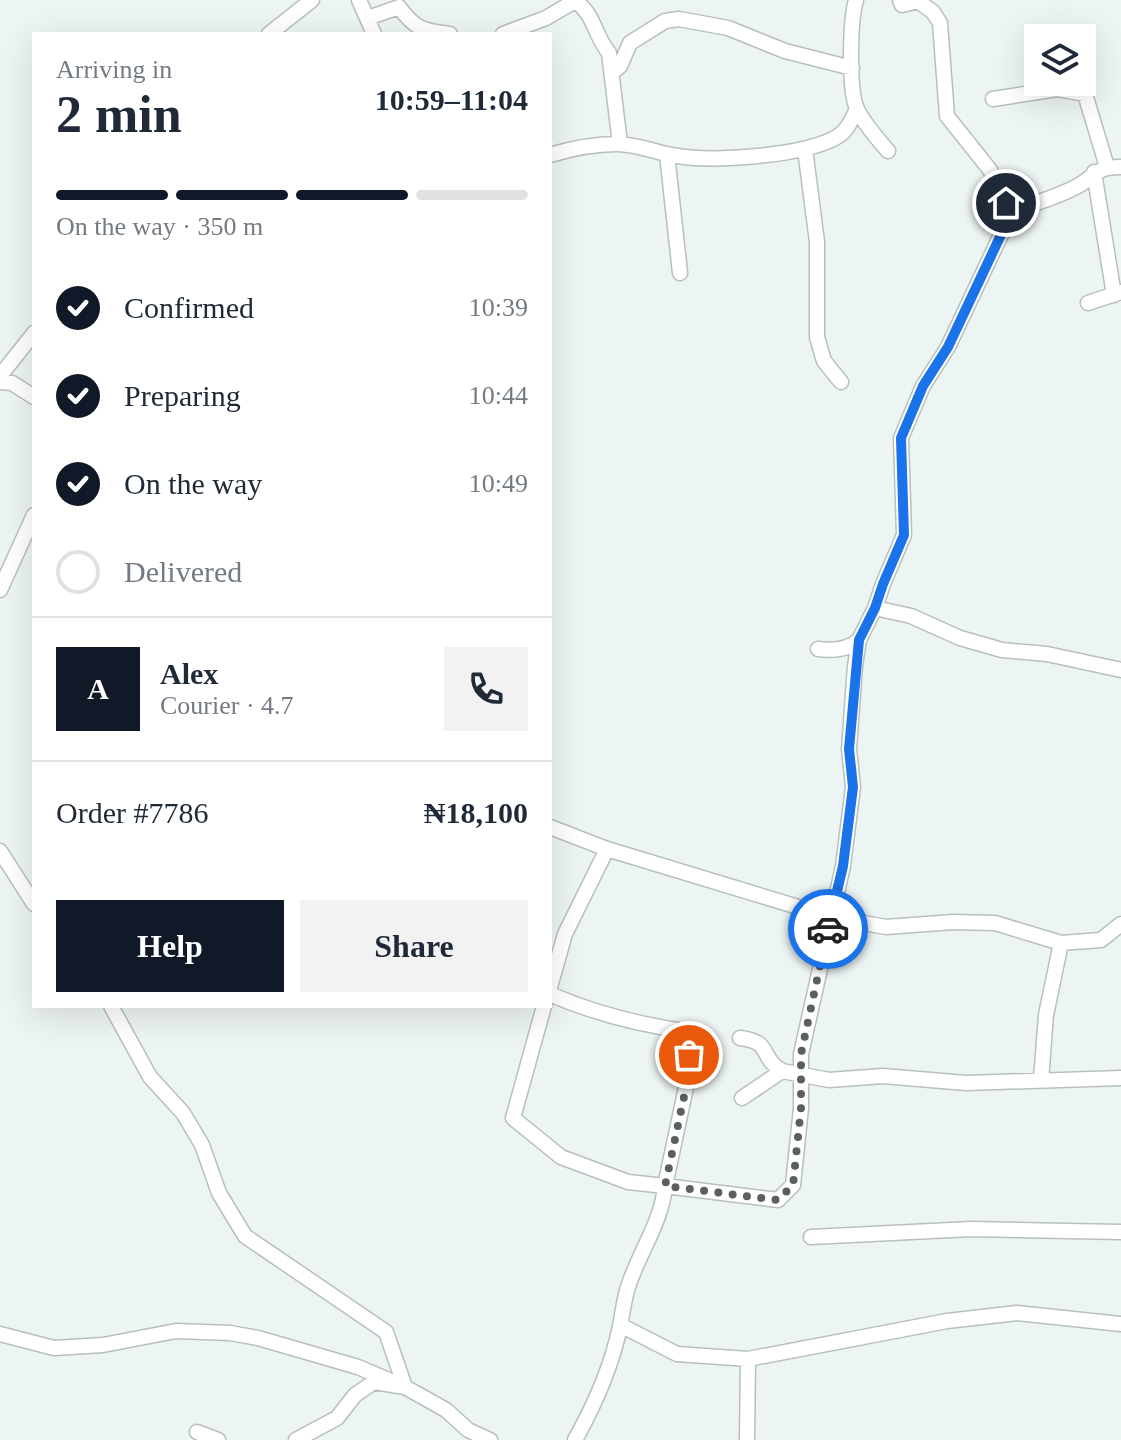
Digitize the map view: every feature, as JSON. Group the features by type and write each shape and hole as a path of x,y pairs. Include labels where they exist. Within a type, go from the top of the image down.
{"street":[{"path":"272,32 312,0"},
{"path":"359,0 373,32"},
{"path":"856,0 852,68 857,109 888,151"},
{"path":"900,0 902,5 918,1 933,12 940,23 947,116 990,170 1006,203 1015,211"},
{"path":"508,32 546,18 575,1 584,6 609,53 620,144"},
{"path":"368,18 399,7 411,24 430,32"},
{"path":"612,73 620,66 630,43 665,21 679,19 728,28 785,51 852,68"},
{"path":"993,99 1057,89 1085,94 1108,169 1118,293 1088,303"},
{"path":"552,154 582,145 620,144 667,154 724,157 805,149 837,137 848,127 857,109"},
{"path":"805,149 817,242 817,337 824,361 841,382"},
{"path":"667,154 680,273"},
{"path":"543,1008 513,1118 561,1157 628,1182 778,1200 793,1185 803,1077 801,1054 843,866 853,787 849,749 859,640 904,535 901,438 923,386 948,347 1008,220 1015,211 1082,184 1108,169"},
{"path":"32,336 0,379 32,396"},
{"path":"0,590 32,519"},
{"path":"875,608 911,616 960,638 1002,650 1047,654 1121,670"},
{"path":"818,649 842,649 859,640"},
{"path":"552,828 607,849 831,917 886,927 953,922 995,923 1061,943 1101,940 1121,924"},
{"path":"552,980 565,934 607,849"},
{"path":"0,851 32,901"},
{"path":"1041,1080 1046,1015 1061,943"},
{"path":"552,995 587,1010 645,1025 690,1032 688,1078 663,1203 624,1296 609,1366 575,1440"},
{"path":"112,1008 150,1077 183,1113 202,1145 219,1193 245,1236 386,1332 405,1387"},
{"path":"740,1038 762,1044 768,1060 782,1071 829,1080 883,1076 966,1083 1121,1078"},
{"path":"742,1098 782,1071"},
{"path":"811,1237 928,1230 1121,1232"},
{"path":"620,1325 677,1354 748,1359 947,1321 1017,1313 1121,1324"},
{"path":"0,1334 54,1348 103,1345 176,1331 230,1333 258,1338 358,1367 405,1387 446,1410 468,1430 490,1440"},
{"path":"747,1440 748,1359"},
{"path":"296,1440 337,1418 355,1395 374,1382 405,1387"},
{"path":"197,1432 218,1440"}],"way so far":[{"path":"689,1055 688,1078 665,1186 778,1200 793,1185 803,1077 801,1054 828,929"}],"route":[{"path":"828,929 843,866 853,787 849,749 859,640 904,535 901,438 923,386 948,347 1015,211 1006,203"}]}
